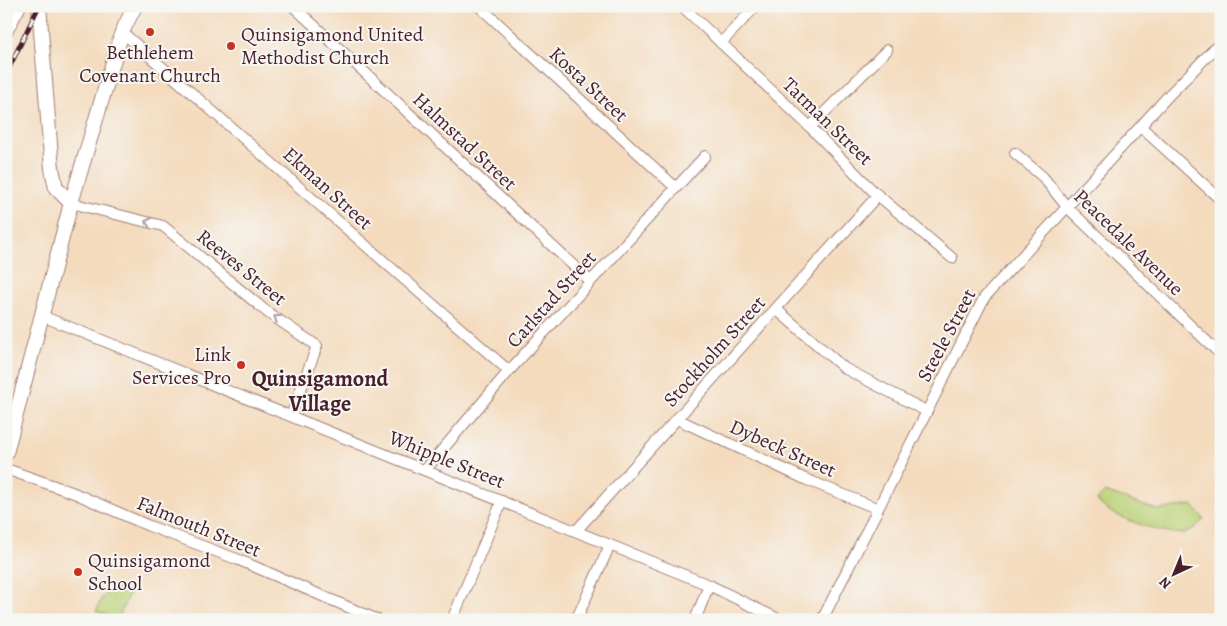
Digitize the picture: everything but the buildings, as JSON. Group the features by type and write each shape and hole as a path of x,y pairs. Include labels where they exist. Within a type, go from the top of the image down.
{"main road":[{"path":"40,6 52,169 56,188 72,203"},
{"path":"6,453 72,203 122,32 135,6"}],"street":[{"path":"6,34 21,6"},
{"name":"Halmstad Street","path":"293,6 590,281"},
{"name":"Kosta Street","path":"479,6 675,187"},
{"name":"Tatman Street","path":"682,6 878,194 952,258"},
{"path":"721,43 756,6"},
{"name":"Ekman Street","path":"122,32 509,371"},
{"name":"Steele Street","path":"822,620 876,508 984,298 1221,42"},
{"path":"810,127 886,50"},
{"path":"1141,127 1221,200"},
{"name":"Peacedale Avenue","path":"1014,153 1043,177 1067,207 1221,355"},
{"name":"Carlstad Street","path":"426,469 509,371 705,156"},
{"name":"Stockholm Street","path":"576,531 878,194"},
{"name":"Reeves Street","path":"72,203 163,226 266,312 317,346 291,416"},
{"path":"776,309 844,368 926,410"},
{"name":"Whipple Street","path":"42,316 426,469 709,585 780,620"},
{"name":"Dybeck Street","path":"677,419 805,479 876,508"},
{"name":"Falmouth Street","path":"6,469 74,493 378,620"},
{"path":"452,620 502,501"},
{"path":"576,620 610,545"},
{"path":"695,620 709,585"}],"green space":[{"path":"1105,492 1157,510 1192,505 1204,519 1196,527 1184,534 1150,528 1124,518 1103,506 1097,500"},
{"path":"112,587 129,593 118,620 96,611 102,598"}],"railway":[{"path":"6,74 39,6"}],"place":[{"name":"Bethlehem Covenant Church","path":"150,32"},
{"name":"Quinsigamond United Methodist Church","path":"231,46"},
{"name":"Link Services Pro","path":"241,365"},
{"name":"Quinsigamond School","path":"78,572"}],"district":[{"name":"Quinsigamond Village","path":"320,390"}]}
